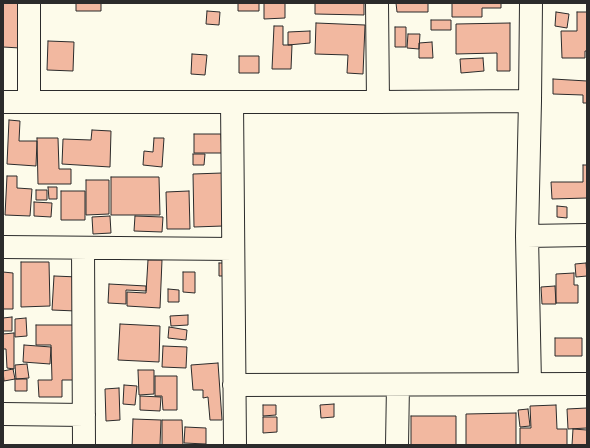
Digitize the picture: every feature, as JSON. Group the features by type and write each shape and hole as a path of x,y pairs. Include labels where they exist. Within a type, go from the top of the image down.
{"street":[{"path":"29,3 29,102"},
{"path":"377,3 378,102"},
{"path":"530,384 527,236 531,3"},
{"path":"3,102 530,101"},
{"path":"232,102 235,445"},
{"path":"527,236 587,235"},
{"path":"3,247 233,249"},
{"path":"83,248 84,445"},
{"path":"234,385 587,384"},
{"path":"397,445 398,385"},
{"path":"3,414 84,415"}],"building":[{"path":"3,3 21,3 20,48 3,47"},
{"path":"76,3 101,3 101,11 76,11"},
{"path":"238,3 259,3 259,11 238,11"},
{"path":"264,3 285,3 285,18 264,19"},
{"path":"315,3 364,3 364,15 315,14"},
{"path":"396,3 428,3 428,12 397,12"},
{"path":"452,3 501,3 501,8 482,8 482,17 452,17"},
{"path":"207,11 220,12 219,25 206,24"},
{"path":"556,12 569,14 567,28 555,26"},
{"path":"577,12 587,12 587,51 585,51 585,58 562,58 561,31 577,31"},
{"path":"431,20 451,20 451,30 431,30"},
{"path":"316,23 365,25 363,74 347,73 348,55 315,54"},
{"path":"510,23 510,71 497,71 497,53 456,54 456,24"},
{"path":"274,26 283,26 283,45 292,45 291,69 272,69"},
{"path":"395,27 406,27 406,47 395,47"},
{"path":"310,31 310,43 288,45 288,32"},
{"path":"408,34 420,34 419,49 407,48"},
{"path":"48,41 74,42 73,71 47,70"},
{"path":"432,42 433,58 419,58 419,43"},
{"path":"192,54 207,55 205,75 191,74"},
{"path":"239,56 259,56 259,73 239,73"},
{"path":"483,58 484,71 461,73 460,59"},
{"path":"553,79 587,81 587,103 583,103 583,95 553,94"},
{"path":"9,120 20,121 19,141 37,141 36,166 7,164"},
{"path":"92,130 111,131 110,167 62,164 63,139 91,140"},
{"path":"194,134 221,134 222,153 194,153"},
{"path":"37,138 58,138 59,169 71,169 71,184 38,184"},
{"path":"154,138 164,138 162,167 143,165 144,151 153,152"},
{"path":"193,154 205,154 204,165 193,165"},
{"path":"583,165 587,165 587,198 552,199 551,182 583,182"},
{"path":"222,173 223,226 194,227 193,174"},
{"path":"7,176 17,176 17,188 32,189 30,216 5,215"},
{"path":"111,177 159,177 160,215 111,215"},
{"path":"86,180 109,180 109,214 86,215"},
{"path":"48,187 57,187 57,199 49,199"},
{"path":"36,190 47,190 47,200 36,200"},
{"path":"61,191 85,191 85,220 61,220"},
{"path":"189,191 190,229 167,229 166,192"},
{"path":"34,202 52,203 51,217 34,216"},
{"path":"557,206 567,207 567,218 557,217"},
{"path":"110,216 111,233 93,234 92,217"},
{"path":"135,216 163,217 162,232 134,231"},
{"path":"148,260 162,260 160,308 127,306 127,292 146,293"},
{"path":"21,262 49,262 50,306 21,307"},
{"path":"219,263 228,263 229,276 219,276"},
{"path":"586,263 587,276 576,277 575,264"},
{"path":"3,272 13,273 13,309 3,309"},
{"path":"183,272 195,272 195,293 183,292"},
{"path":"574,273 574,285 578,285 578,303 556,303 556,274"},
{"path":"54,276 78,277 76,311 52,310"},
{"path":"109,284 146,286 146,291 126,290 126,304 108,303"},
{"path":"555,286 556,304 542,304 541,287"},
{"path":"168,289 179,290 179,302 168,302"},
{"path":"188,315 188,325 171,326 170,316"},
{"path":"12,317 12,331 3,331 3,318"},
{"path":"26,318 27,336 15,337 15,319"},
{"path":"120,324 160,326 159,362 118,360"},
{"path":"36,325 74,325 74,380 62,380 62,397 39,397 38,380 52,380 51,345 36,345"},
{"path":"169,327 187,330 186,340 168,338"},
{"path":"14,333 14,369 7,368 6,349 3,349 3,334"},
{"path":"555,338 582,338 582,356 555,356"},
{"path":"24,345 51,347 50,364 23,362"},
{"path":"163,346 187,347 186,368 162,367"},
{"path":"218,363 222,420 210,420 208,397 203,398 203,390 193,390 191,365"},
{"path":"27,364 29,378 16,379 15,365"},
{"path":"13,369 15,379 4,381 3,371"},
{"path":"138,370 154,370 154,394 139,395"},
{"path":"155,376 177,376 177,410 163,410 162,396 155,396"},
{"path":"15,379 27,379 27,391 15,391"},
{"path":"124,385 137,386 135,405 123,404"},
{"path":"119,388 120,420 106,421 105,389"},
{"path":"140,396 161,397 160,411 140,410"},
{"path":"334,404 334,417 321,418 320,405"},
{"path":"263,405 276,405 276,415 263,416"},
{"path":"556,405 557,429 567,429 567,445 520,445 520,428 531,428 530,406"},
{"path":"587,408 587,428 568,429 567,409"},
{"path":"528,409 530,426 520,427 518,410"},
{"path":"516,413 516,445 466,445 466,414"},
{"path":"411,416 456,416 456,445 411,445"},
{"path":"263,417 277,417 277,432 263,433"},
{"path":"133,419 161,420 160,445 132,445"},
{"path":"162,420 182,420 183,445 162,445"},
{"path":"185,427 206,428 206,444 184,443"},
{"path":"573,429 587,430 587,445 572,445"}]}
